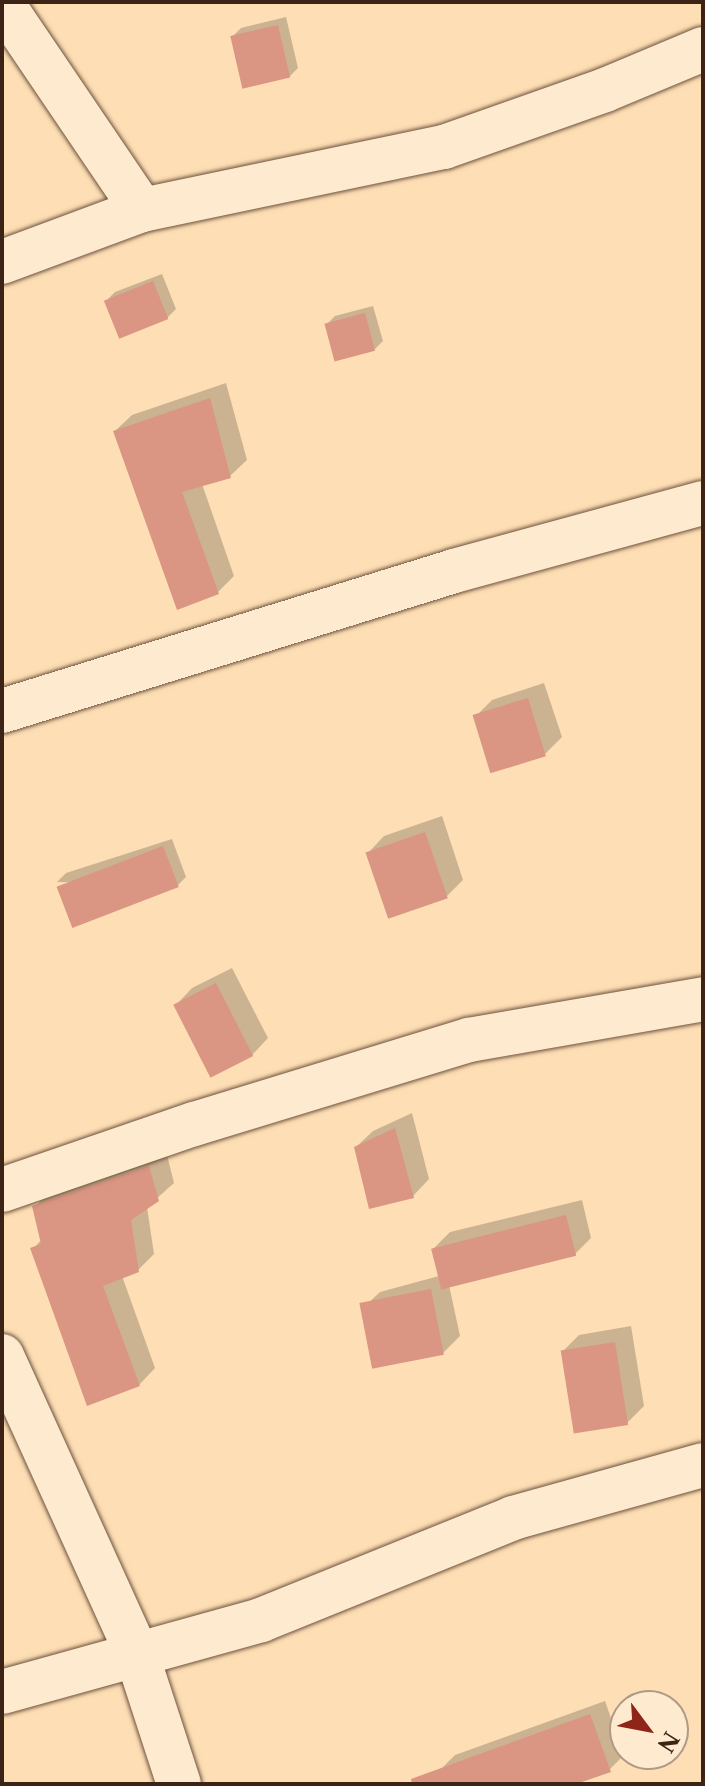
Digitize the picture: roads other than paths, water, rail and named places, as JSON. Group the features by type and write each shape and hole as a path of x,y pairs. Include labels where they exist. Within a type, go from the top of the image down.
{"street":[{"path":"2,3 142,210"},
{"path":"2,262 142,210 444,147 618,85 703,49"},
{"path":"2,711 454,571 703,503"},
{"path":"2,1190 194,1124 469,1040 703,999"},
{"path":"2,1356 136,1652 179,1784"},
{"path":"2,1692 136,1652 261,1620 513,1518 703,1465"}]}
